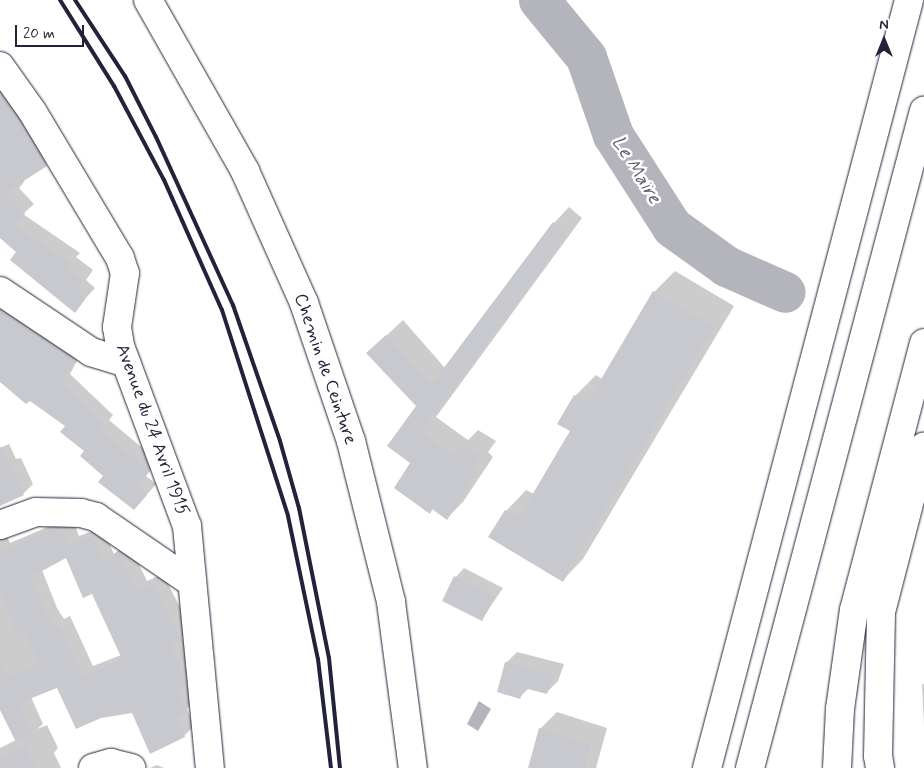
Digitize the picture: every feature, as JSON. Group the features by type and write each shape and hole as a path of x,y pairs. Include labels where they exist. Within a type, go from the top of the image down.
{"main road":[{"name":"Chemin de Ceinture","path":"148,0 244,171 310,321 351,441 391,602 413,768"},
{"path":"707,768 909,0"},
{"name":"Avenue du 24 Avril 1915","path":"0,66 32,111 120,258 125,273 117,327 126,363 186,526 210,768"},
{"path":"750,768 924,111"},
{"path":"0,291 91,352 126,363"},
{"path":"837,768 840,709 854,610 924,342"},
{"path":"880,768 878,756 881,612 924,446"},
{"path":"0,525 36,512 81,513 96,517 191,582"},
{"path":"93,768 111,763 130,768"}],"shaded area":[{"path":"479,701 491,709 478,731 467,724"}],"building":[{"path":"0,93 47,166 5,193 25,214 14,225 71,263 68,268 84,281 77,290 86,298 75,313 10,260 16,252 0,238"},
{"path":"553,222 567,234 421,433 454,456 462,445 481,457 473,468 478,473 447,520 432,509 430,514 394,488 410,463 387,446 416,406 366,353 386,335 431,385"},
{"path":"653,291 714,327 563,582 488,537 505,510 519,517 570,431 557,424 574,395 587,403"},
{"path":"0,310 75,360 61,384 105,425 100,430 149,471 137,486 147,495 134,510 98,482 103,476 80,456 84,451 60,432 65,426 30,401 26,404 0,382"},
{"path":"0,446 24,495 0,506"},
{"path":"54,529 57,535 64,532 69,545 92,536 104,563 118,551 137,590 153,584 181,640 172,644 186,686 177,690 187,712 177,718 185,737 150,754 132,713 101,718 76,729 57,688 19,703 33,735 16,742 0,710 0,658 8,677 39,663 23,630 17,633 0,592 0,552","holes":["66,558 83,598 92,594 122,659 83,676 59,626 54,628 48,618 31,577"]},
{"path":"454,576 495,597 482,621 442,601"},
{"path":"505,662 554,675 547,694 524,688 520,699 497,692"},
{"path":"539,728 591,745 585,768 528,768"},
{"path":"25,746 36,768 0,768 0,758"}],"waterway":[{"name":"Le Maïre","path":"539,0 586,57 613,135 672,227 726,266 785,292"}],"railway":[{"path":"60,0 114,86 164,180 222,310 288,516 318,659 331,768"},
{"path":"75,0 125,76 156,137 233,305 280,441 299,508 329,658 340,768"}]}
